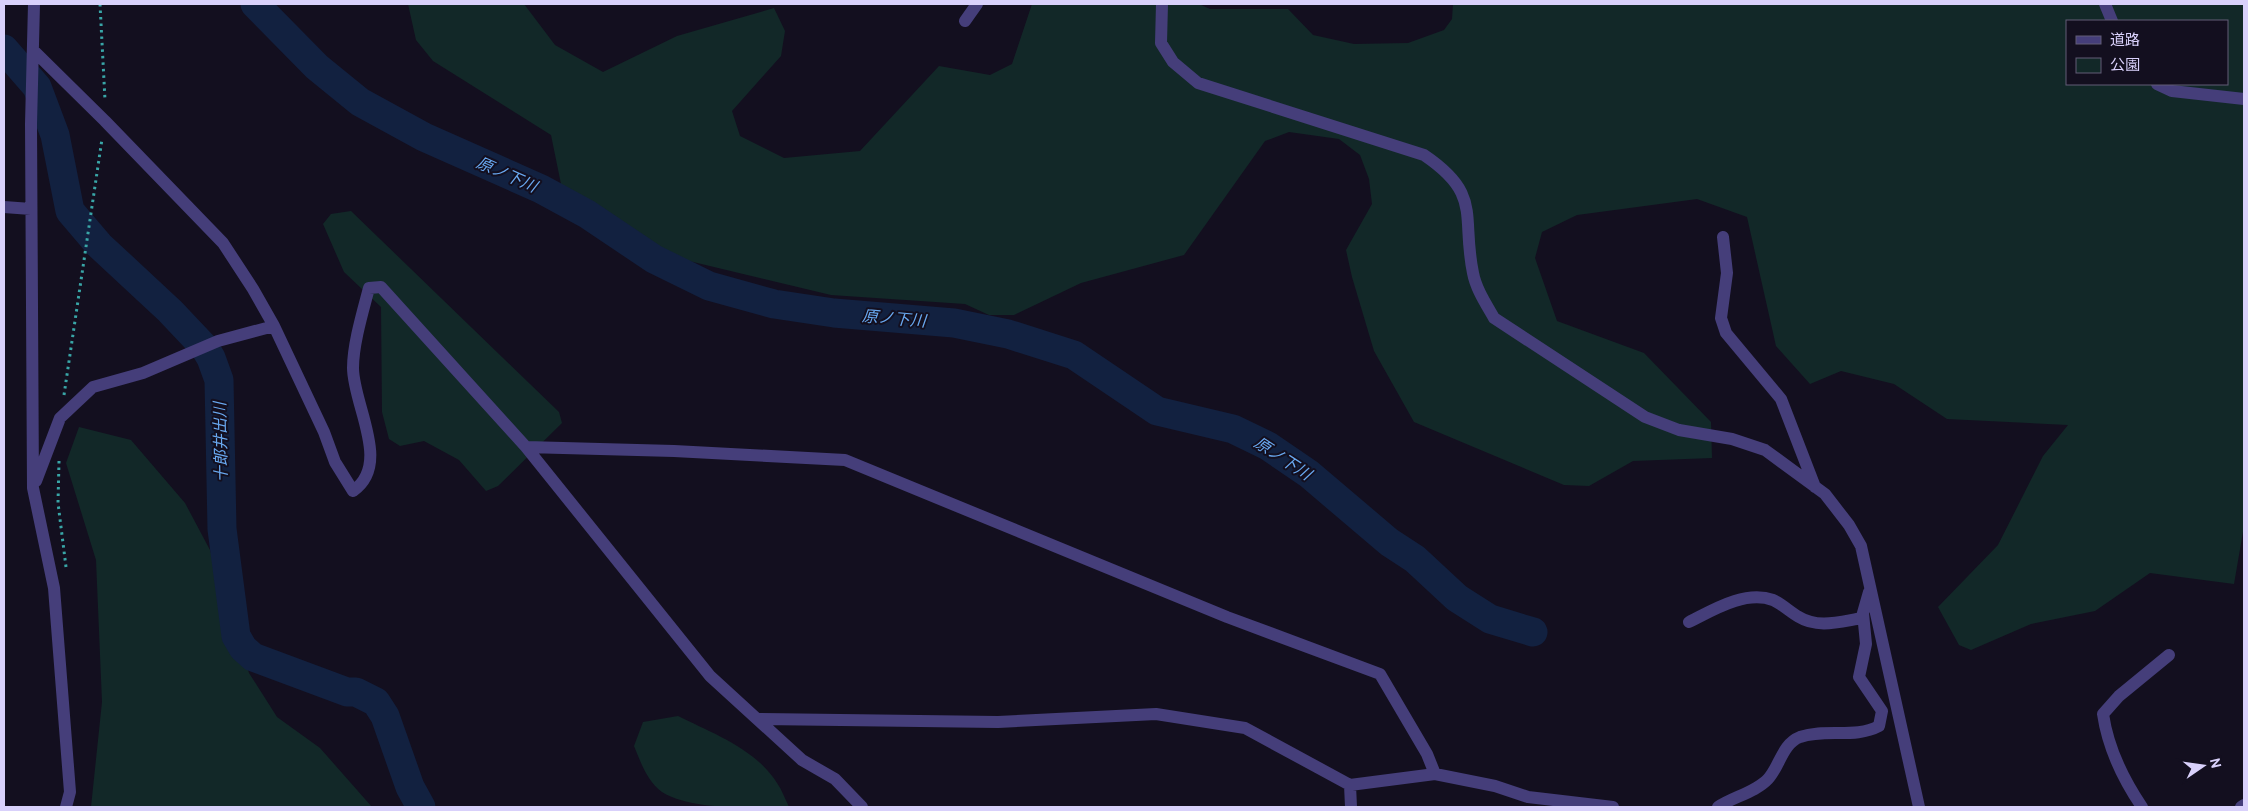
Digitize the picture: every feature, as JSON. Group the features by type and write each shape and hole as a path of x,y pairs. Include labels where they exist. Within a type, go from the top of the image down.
{"street":[{"path":"34,4 31,124 33,488 54,588 70,792 66,807"},
{"path":"965,21 977,4"},
{"path":"1162,4 1161,43 1173,62 1198,83 1424,155 1445,169 1459,188 1466,203 1473,274 1482,297 1494,318 1646,417 1679,430 1732,439 1765,450 1824,494 1849,525 1861,546 1919,807"},
{"path":"2105,4 2112,20"},
{"path":"34,51 223,243 274,326 324,432 335,462 353,491 364,484 371,463 369,434 355,391 353,366 370,288 382,287 526,447 704,669 802,760 834,779 862,807"},
{"path":"2159,85 2172,91 2244,99"},
{"path":"4,207 31,209"},
{"path":"1723,237 1727,273 1721,318 1726,333 1781,400 1816,487"},
{"path":"33,488 60,418 93,387 143,373 218,341 274,326"},
{"path":"526,447 674,451 845,460 1227,617 1380,674 1427,754 1436,774"},
{"path":"1718,807 1768,779 1789,744 1798,738 1812,734 1870,731 1879,726 1882,711 1859,677 1866,644 1863,618 1870,590"},
{"path":"1689,622 1726,604 1748,599 1772,600 1801,619 1823,624 1863,618"},
{"path":"2142,807 2118,768 2115,753 2105,732 2103,714 2119,696 2169,655"},
{"path":"758,719 998,722 1156,714 1245,728 1350,784 1436,774 1494,786 1528,797 1613,807"},
{"path":"1350,784 1351,807"}],"path":[{"path":"60,418 92,209"},
{"path":"59,456 58,503 66,572"}],"green space":[{"path":"408,4 524,4 555,45 603,72 677,36 774,8 785,31 781,56 732,111 740,136 784,158 860,151 939,66 990,75 1012,64 1032,4 1199,4 1210,9 1288,9 1313,35 1354,44 1408,43 1444,30 1452,19 1453,4 2244,4 2244,526 2234,584 2150,573 2095,611 2031,624 1971,650 1959,645 1938,607 1998,545 2043,456 2068,425 1947,419 1894,384 1841,371 1810,384 1776,346 1747,217 1697,199 1577,215 1542,232 1535,258 1557,321 1644,353 1711,422 1712,458 1633,461 1589,486 1564,485 1414,422 1374,351 1352,277 1346,250 1372,204 1369,179 1360,155 1339,139 1289,132 1265,141 1184,255 1081,283 1014,315 989,315 965,304 831,295 639,249 561,184 551,135 433,61 416,40"},
{"path":"351,211 559,412 562,423 498,486 486,491 459,460 424,441 400,446 389,439 382,412 381,307 344,272 323,224 331,214"},
{"path":"79,427 131,440 185,503 210,550 249,673 277,717 320,748 372,807 91,807 102,702 96,560 66,463"},
{"path":"678,716 745,751 768,771 777,783 789,807 723,807 706,805 675,798 657,788 648,777 634,746 643,722"}],"waterway":[{"name":"原ノ下川","path":"255,4 317,67 360,102 424,137 541,189 587,214 654,259 709,286 774,304 834,313 954,323 1008,334 1074,355 1157,411 1233,429 1268,446 1309,474 1389,542 1415,559 1457,598 1490,619 1533,632"},
{"name":"十郎井出川","path":"4,49 37,87 55,135 70,211 99,245 170,311 205,348 211,358 219,380 222,529 236,636 243,648 253,657 347,692 356,692 376,702 385,716 410,787 421,807"}]}
